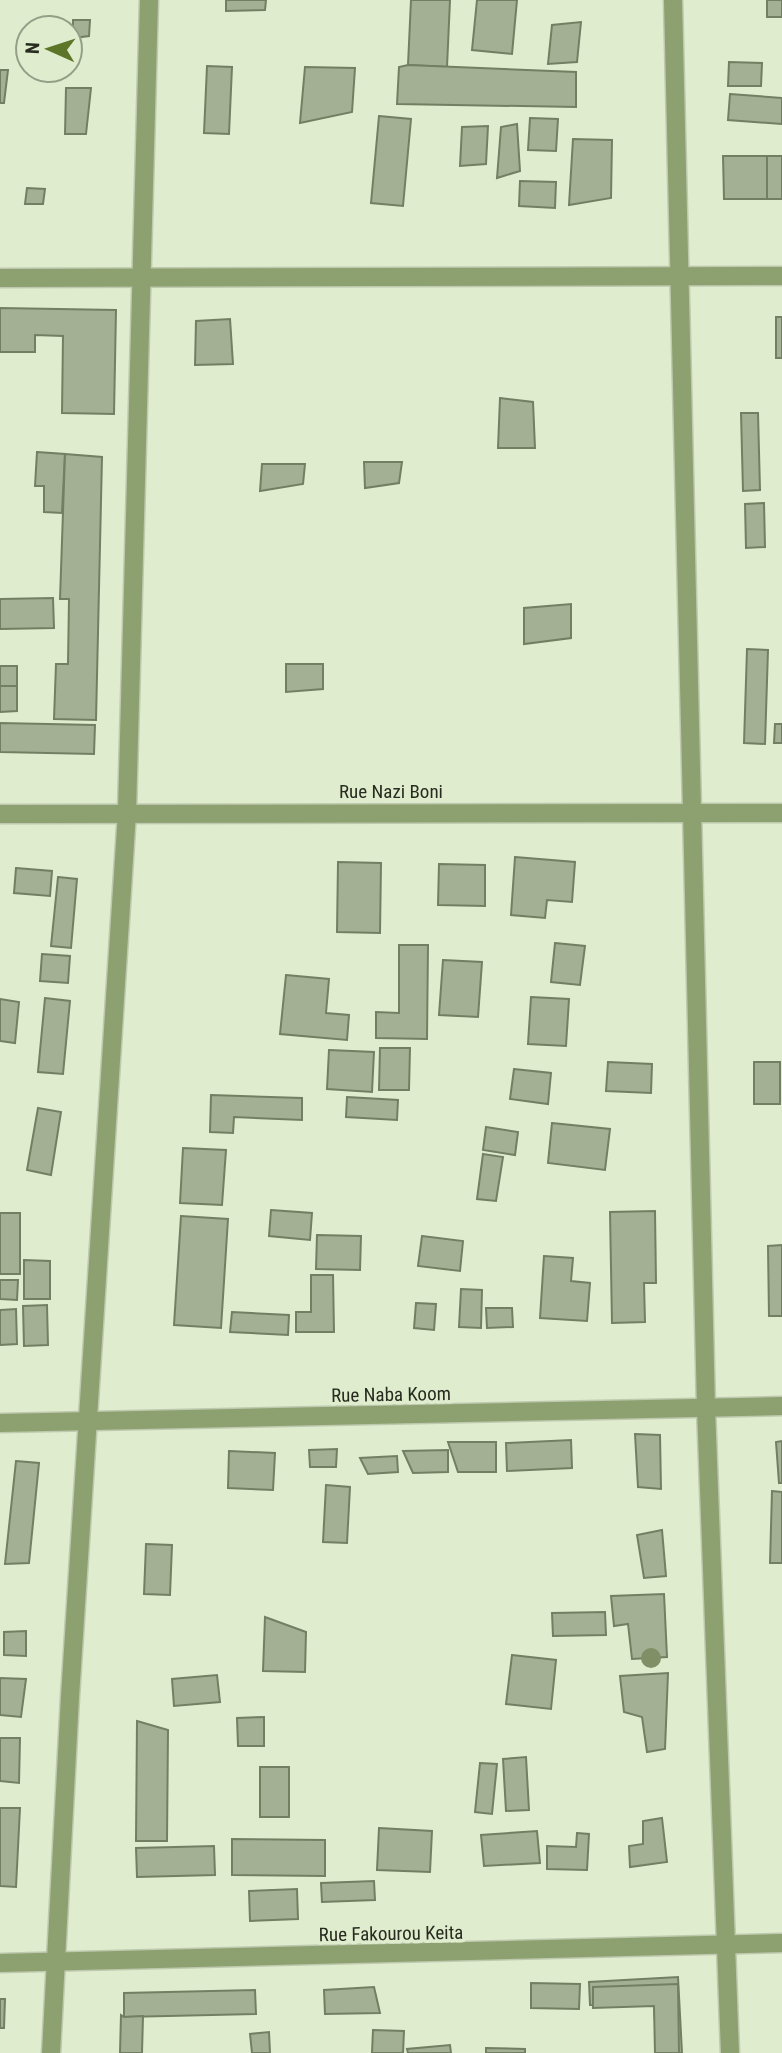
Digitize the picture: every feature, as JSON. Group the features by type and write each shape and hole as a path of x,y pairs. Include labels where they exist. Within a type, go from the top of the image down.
{"street":[{"path":"51,2053 87,1421 127,812 149,0"},
{"path":"673,0 706,1408 730,2053"},
{"path":"0,278 141,280 782,276"},
{"name":"Rue Nazi Boni","path":"0,814 782,813"},
{"name":"Rue Naba Koom","path":"0,1423 782,1406"},
{"name":"Rue Fakourou Keita","path":"0,1963 782,1943"}],"building":[{"path":"226,0 266,0 265,10 226,11"},
{"path":"411,0 450,0 447,67 408,65"},
{"path":"477,0 517,0 512,54 472,50"},
{"path":"767,0 782,0 782,17 767,17"},
{"path":"84,20 90,20 89,36 84,37"},
{"path":"581,22 577,62 548,64 552,25"},
{"path":"729,62 762,63 761,86 728,86"},
{"path":"408,65 576,72 576,107 397,104 399,67"},
{"path":"207,66 232,67 229,134 204,133"},
{"path":"305,67 355,68 352,112 300,123"},
{"path":"0,70 8,70 4,103 0,103"},
{"path":"66,88 91,88 86,134 65,134"},
{"path":"730,94 782,98 782,124 728,120"},
{"path":"379,116 411,119 403,206 371,203"},
{"path":"530,118 558,119 556,151 528,150"},
{"path":"517,124 520,171 497,178 501,127"},
{"path":"488,126 486,164 460,166 462,127"},
{"path":"573,139 612,140 611,198 569,205"},
{"path":"723,156 767,156 767,199 724,199"},
{"path":"767,156 782,156 782,199 767,199"},
{"path":"520,181 556,182 555,208 519,206"},
{"path":"27,188 45,189 43,204 25,204"},
{"path":"0,308 116,310 114,414 62,413 63,336 35,335 35,352 0,352"},
{"path":"776,317 782,317 782,358 776,358"},
{"path":"230,319 233,364 195,365 196,321"},
{"path":"500,398 533,402 535,448 498,448"},
{"path":"741,413 758,413 760,490 743,491"},
{"path":"37,452 65,454 62,513 44,512 44,486 35,486"},
{"path":"65,454 102,457 96,720 54,719 56,664 68,664 69,599 60,599"},
{"path":"364,462 402,462 399,483 365,488"},
{"path":"262,464 305,464 303,484 260,491"},
{"path":"764,503 765,547 746,548 745,504"},
{"path":"53,598 54,628 0,629 0,599"},
{"path":"571,604 571,638 524,644 524,608"},
{"path":"747,649 768,650 765,744 744,743"},
{"path":"286,664 323,664 323,689 286,692"},
{"path":"0,666 17,666 17,686 0,686"},
{"path":"0,686 17,686 17,711 0,712"},
{"path":"0,723 95,725 94,754 0,752"},
{"path":"775,724 782,724 782,743 774,743"},
{"path":"515,857 575,862 572,902 547,900 545,918 511,915"},
{"path":"338,862 381,863 380,933 337,932"},
{"path":"439,864 485,865 485,906 438,905"},
{"path":"16,868 52,871 50,896 14,893"},
{"path":"58,877 77,879 71,948 51,946"},
{"path":"555,943 585,946 580,985 551,982"},
{"path":"399,945 428,945 427,1039 376,1038 376,1012 399,1013"},
{"path":"42,954 70,956 68,983 40,981"},
{"path":"443,960 482,962 478,1017 439,1015"},
{"path":"286,975 329,979 326,1013 349,1015 347,1040 280,1034"},
{"path":"531,997 569,999 566,1046 528,1044"},
{"path":"45,998 70,1001 63,1074 38,1072"},
{"path":"0,999 19,1002 15,1043 0,1041"},
{"path":"380,1048 410,1048 409,1090 379,1090"},
{"path":"329,1050 374,1052 372,1092 327,1089"},
{"path":"608,1062 652,1064 651,1093 606,1091"},
{"path":"754,1062 780,1062 780,1104 754,1104"},
{"path":"514,1069 551,1073 548,1104 510,1099"},
{"path":"211,1095 302,1098 302,1120 234,1117 233,1133 210,1132"},
{"path":"347,1097 398,1100 397,1120 346,1117"},
{"path":"38,1108 61,1112 51,1175 27,1170"},
{"path":"552,1123 610,1129 605,1170 548,1163"},
{"path":"486,1127 518,1132 515,1155 483,1150"},
{"path":"183,1148 226,1150 222,1205 180,1203"},
{"path":"483,1154 503,1157 496,1201 477,1199"},
{"path":"271,1210 312,1213 310,1240 269,1236"},
{"path":"655,1211 656,1283 644,1283 645,1322 612,1323 610,1212"},
{"path":"0,1213 20,1213 20,1274 0,1274"},
{"path":"181,1216 228,1219 221,1328 174,1325"},
{"path":"317,1235 361,1236 360,1270 316,1269"},
{"path":"422,1236 463,1241 460,1271 418,1266"},
{"path":"782,1245 782,1316 769,1316 768,1246"},
{"path":"544,1256 573,1258 571,1281 590,1283 587,1321 540,1318"},
{"path":"24,1260 50,1261 50,1299 24,1299"},
{"path":"311,1275 333,1275 334,1332 296,1332 296,1312 311,1312"},
{"path":"0,1280 18,1280 17,1300 0,1299"},
{"path":"461,1289 482,1290 481,1328 459,1327"},
{"path":"416,1303 436,1304 434,1330 414,1328"},
{"path":"47,1305 48,1345 24,1346 23,1306"},
{"path":"486,1308 512,1308 513,1327 487,1328"},
{"path":"16,1309 17,1344 0,1345 0,1310"},
{"path":"232,1312 289,1315 288,1335 230,1332"},
{"path":"635,1434 660,1435 661,1489 638,1487"},
{"path":"571,1440 572,1468 507,1471 506,1443"},
{"path":"782,1441 782,1483 779,1483 776,1442"},
{"path":"448,1442 496,1442 496,1472 458,1472"},
{"path":"337,1449 336,1467 310,1467 309,1450"},
{"path":"448,1450 448,1472 413,1473 403,1451"},
{"path":"229,1451 275,1453 273,1490 228,1488"},
{"path":"397,1456 398,1472 368,1474 360,1458"},
{"path":"16,1461 39,1463 29,1563 5,1564"},
{"path":"326,1485 350,1487 347,1543 323,1542"},
{"path":"772,1491 782,1492 782,1563 770,1563"},
{"path":"662,1530 666,1576 644,1578 637,1535"},
{"path":"146,1544 172,1545 170,1595 144,1594"},
{"path":"664,1594 667,1657 632,1659 628,1624 614,1626 611,1596"},
{"path":"605,1612 606,1635 553,1636 552,1613"},
{"path":"265,1617 306,1632 305,1672 263,1671"},
{"path":"26,1631 26,1656 4,1655 4,1632"},
{"path":"512,1655 556,1660 551,1709 506,1704"},
{"path":"668,1673 665,1749 647,1752 642,1717 624,1712 620,1676"},
{"path":"217,1675 220,1702 174,1706 172,1679"},
{"path":"0,1678 26,1679 21,1717 0,1715"},
{"path":"264,1717 264,1746 238,1746 237,1718"},
{"path":"137,1721 168,1730 167,1841 136,1841"},
{"path":"0,1738 20,1738 19,1783 0,1781"},
{"path":"526,1757 529,1810 506,1811 503,1759"},
{"path":"480,1763 497,1764 492,1814 475,1812"},
{"path":"260,1767 289,1767 289,1817 260,1817"},
{"path":"0,1808 20,1808 16,1887 0,1886"},
{"path":"662,1818 667,1862 630,1867 629,1846 643,1844 643,1821"},
{"path":"379,1828 432,1831 430,1872 377,1870"},
{"path":"537,1831 540,1863 484,1866 481,1835"},
{"path":"577,1833 589,1834 587,1870 547,1869 547,1846 576,1847"},
{"path":"232,1839 325,1840 325,1876 232,1875"},
{"path":"214,1846 215,1875 137,1877 136,1848"},
{"path":"374,1881 375,1900 322,1902 321,1883"},
{"path":"297,1889 298,1919 250,1921 249,1891"},
{"path":"678,1977 682,2053 657,2053 654,2006 590,2005 589,1982"},
{"path":"531,1983 580,1984 579,2009 531,2008"},
{"path":"678,1984 679,2053 655,2053 654,2006 593,2008 593,1987"},
{"path":"374,1987 380,2013 325,2014 324,1990"},
{"path":"255,1990 256,2014 124,2017 124,1993"},
{"path":"0,1999 5,1999 4,2028 0,2028"},
{"path":"121,2015 143,2016 142,2053 120,2053"},
{"path":"373,2030 404,2031 403,2053 372,2053"},
{"path":"269,2032 270,2053 252,2053 250,2034"},
{"path":"450,2045 451,2053 408,2053 407,2049"},
{"path":"486,2048 525,2049 525,2053 486,2053"}]}
